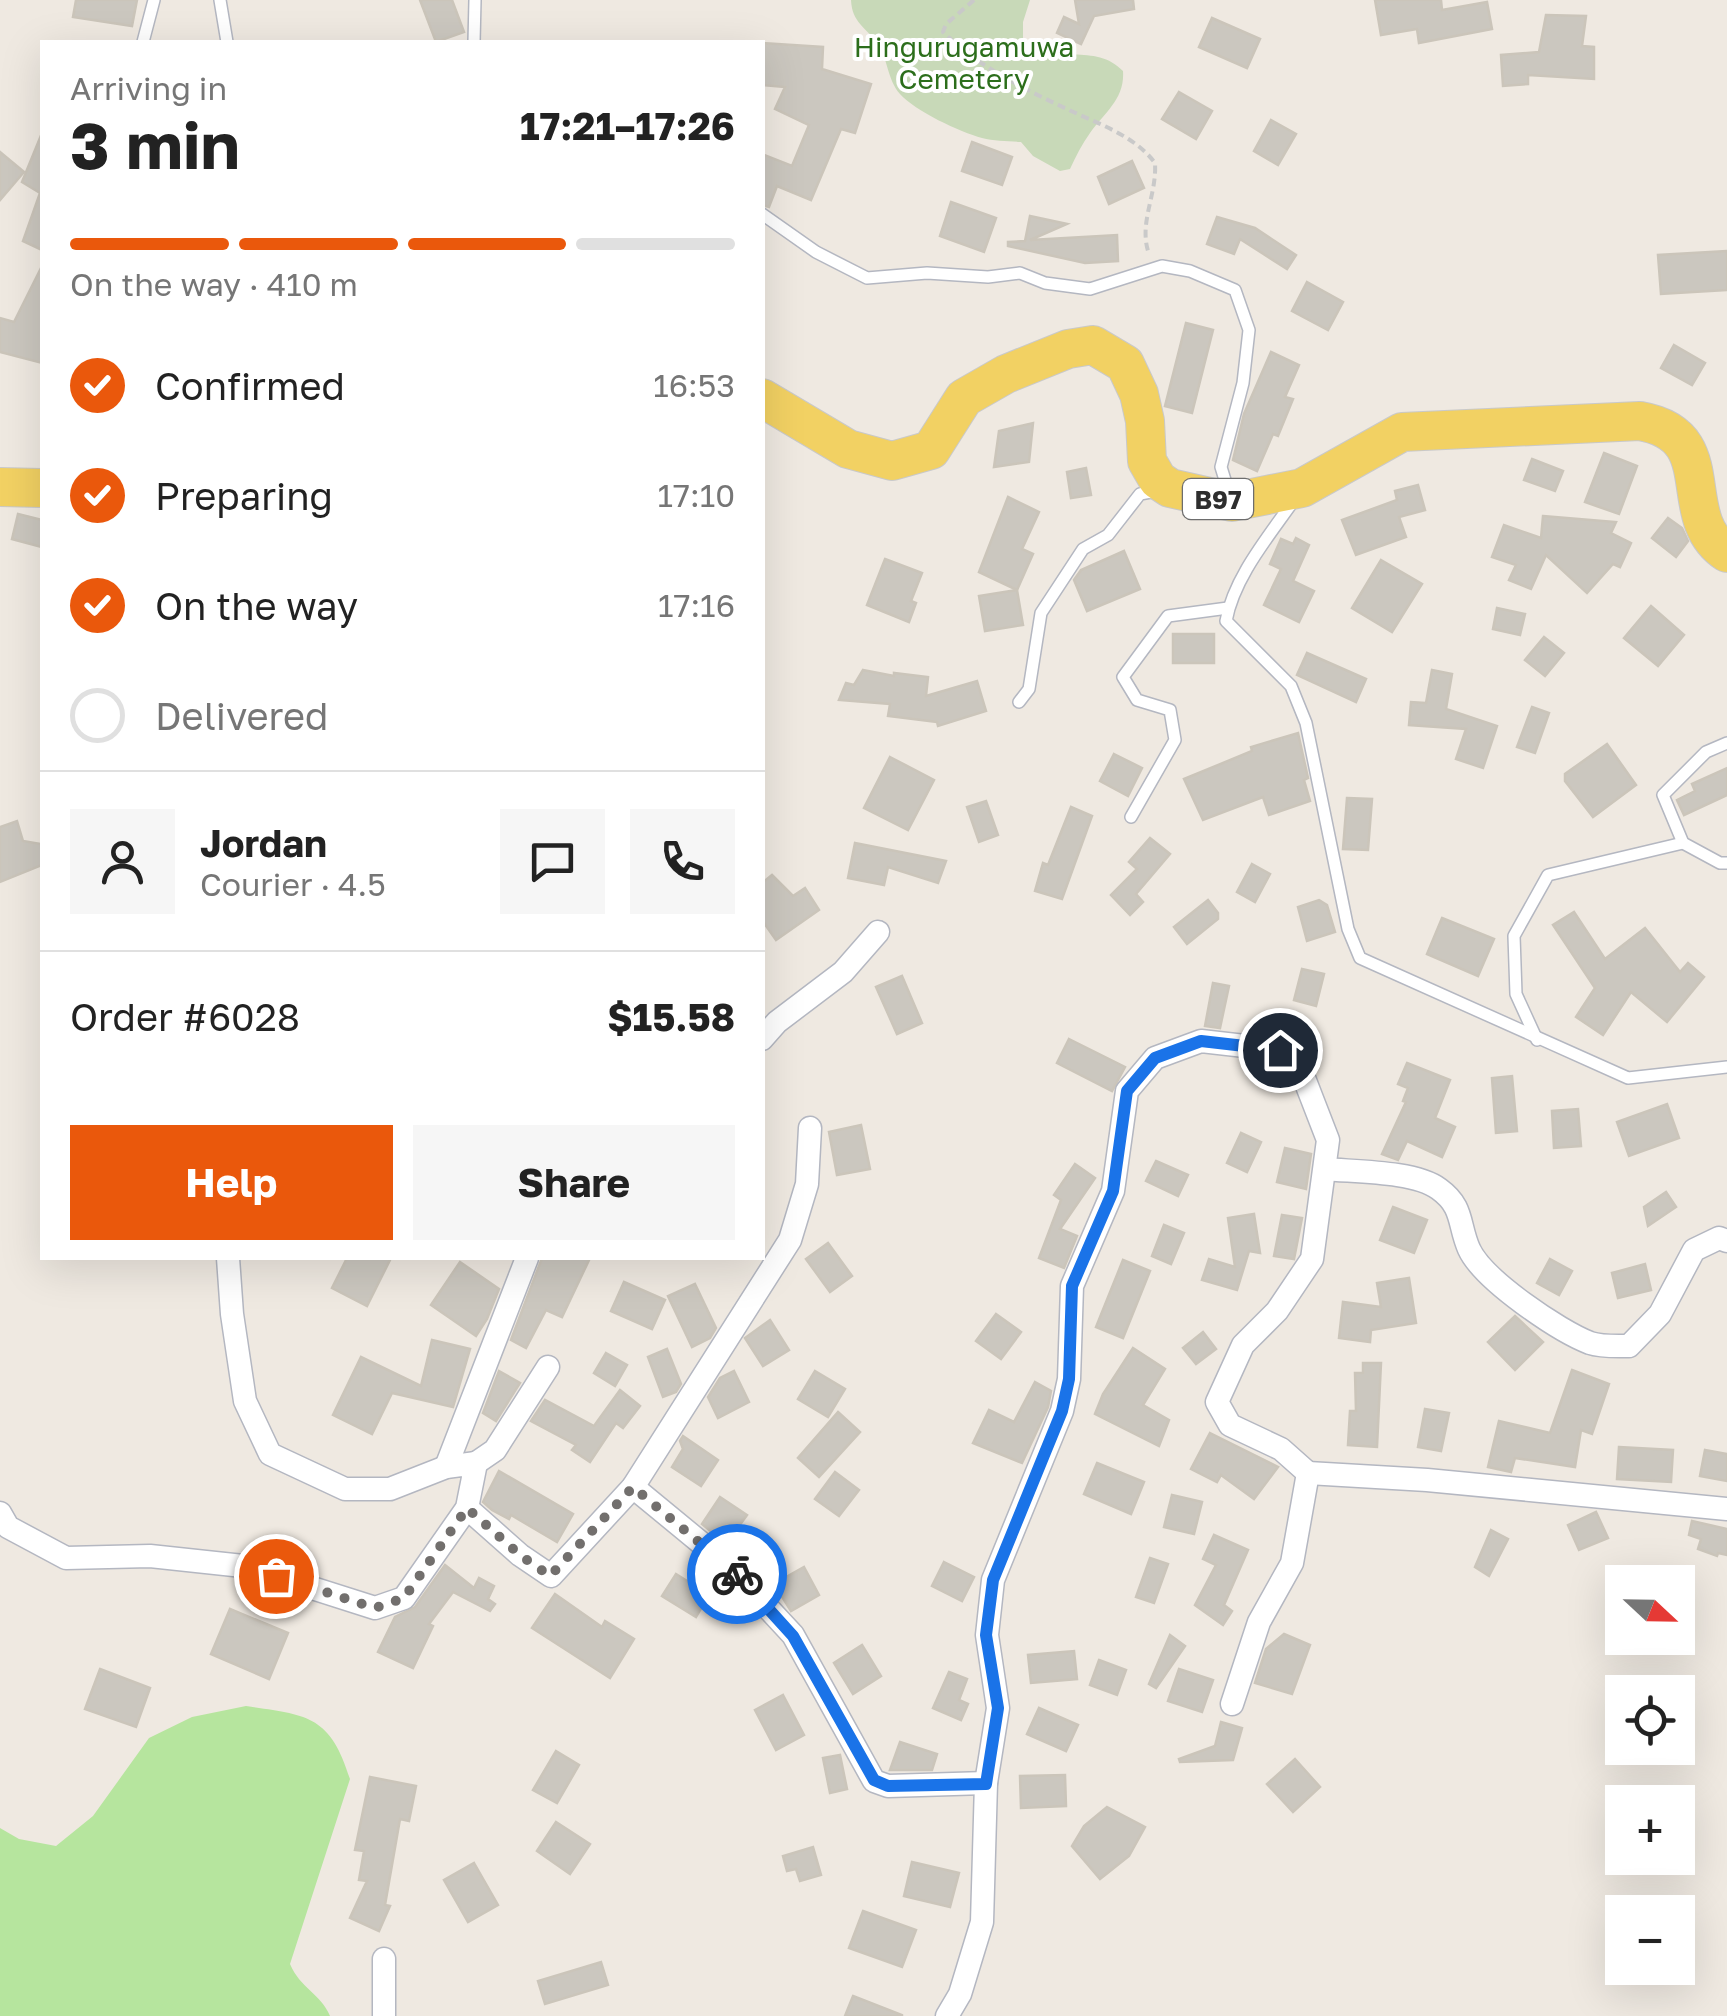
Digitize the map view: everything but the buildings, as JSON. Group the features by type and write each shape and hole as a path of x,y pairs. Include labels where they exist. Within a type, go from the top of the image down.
{"main road":[{"name":"B97","path":"765,400 848,449 892,461 931,450 964,398 1006,374 1068,350 1093,346 1125,364 1139,394 1147,461 1158,480 1170,488 1232,502 1302,488 1402,432 1640,420 1660,424 1677,434 1688,453 1704,528 1710,539 1727,553"},
{"path":"0,487 40,488"}],"street":[{"path":"765,1036 843,972 878,932"},
{"path":"946,2016 960,1994 982,1922 986,1784 998,1708 986,1635 993,1580 1062,1411 1069,1379 1072,1286 1113,1191 1127,1091 1155,1058 1201,1041 1280,1050 1304,1078 1328,1140 1312,1259 1277,1311 1244,1345 1217,1402 1230,1425 1282,1449 1308,1473 1427,1480 1727,1509"},
{"path":"467,1508 550,1576 633,1487 790,1240 808,1184 810,1128"},
{"path":"1325,1169 1390,1175 1435,1186 1456,1204 1470,1251 1485,1270 1540,1316 1593,1344 1629,1346 1660,1314 1694,1250 1719,1238 1727,1240"},
{"path":"228,1260 245,1402 270,1454 346,1489 390,1489 446,1467 476,1463 495,1450 548,1366"},
{"path":"446,1467 526,1260"},
{"path":"0,1513 8,1526 66,1558 150,1556 242,1566 375,1608 404,1598 467,1508 476,1463"},
{"path":"1232,1704 1259,1622 1292,1563 1308,1473"},
{"path":"633,1487 729,1566 793,1636 874,1780 888,1786 986,1784"},
{"path":"384,1959 384,2016"}],"lane":[{"path":"143,40 154,0"},
{"path":"220,0 226,40"},
{"path":"474,40 475,0"},
{"path":"765,216 816,252 867,278 927,273 988,277 1020,273 1045,283 1090,289 1162,266 1190,270 1235,290 1249,330 1243,383 1221,467 1232,502"},
{"path":"1019,702 1029,689 1041,614 1083,548 1108,534 1140,494 1170,488"},
{"path":"1302,488 1256,554 1228,608 1226,621 1291,686 1306,723 1348,929 1360,958 1628,1078 1727,1067"},
{"path":"1130,817 1175,740 1170,710 1136,700 1124,676 1168,616 1228,608"},
{"path":"1727,744 1706,752 1663,795 1683,842 1720,863 1727,863"},
{"path":"1536,1040 1516,994 1514,936 1548,875 1683,842"}],"path":[{"path":"974,0 946,24 943,32 954,42 1007,80 1134,143 1155,163 1155,192 1142,235 1154,268"}],"green space":[{"name":"Hingurugamuwa Cemetery","path":"851,0 1030,0 1023,22 1023,44 1047,53 1087,55 1112,62 1123,71 1121,90 1084,141 1070,169 1060,171 1033,156 1021,142 973,135 907,101 892,82 878,44 857,20"},
{"path":"246,1706 285,1712 313,1722 334,1741 350,1779 290,1964 330,2016 0,2016 0,1828 19,1839 56,1846 93,1816 149,1738 192,1717"}],"way so far":[{"path":"276,1576 375,1608 404,1598 467,1508 550,1576 633,1487 737,1574"}],"route":[{"path":"737,1574 793,1636 874,1780 888,1786 986,1784 998,1708 986,1635 993,1580 1062,1411 1069,1379 1072,1286 1113,1191 1127,1091 1155,1058 1201,1041 1280,1050"}]}
